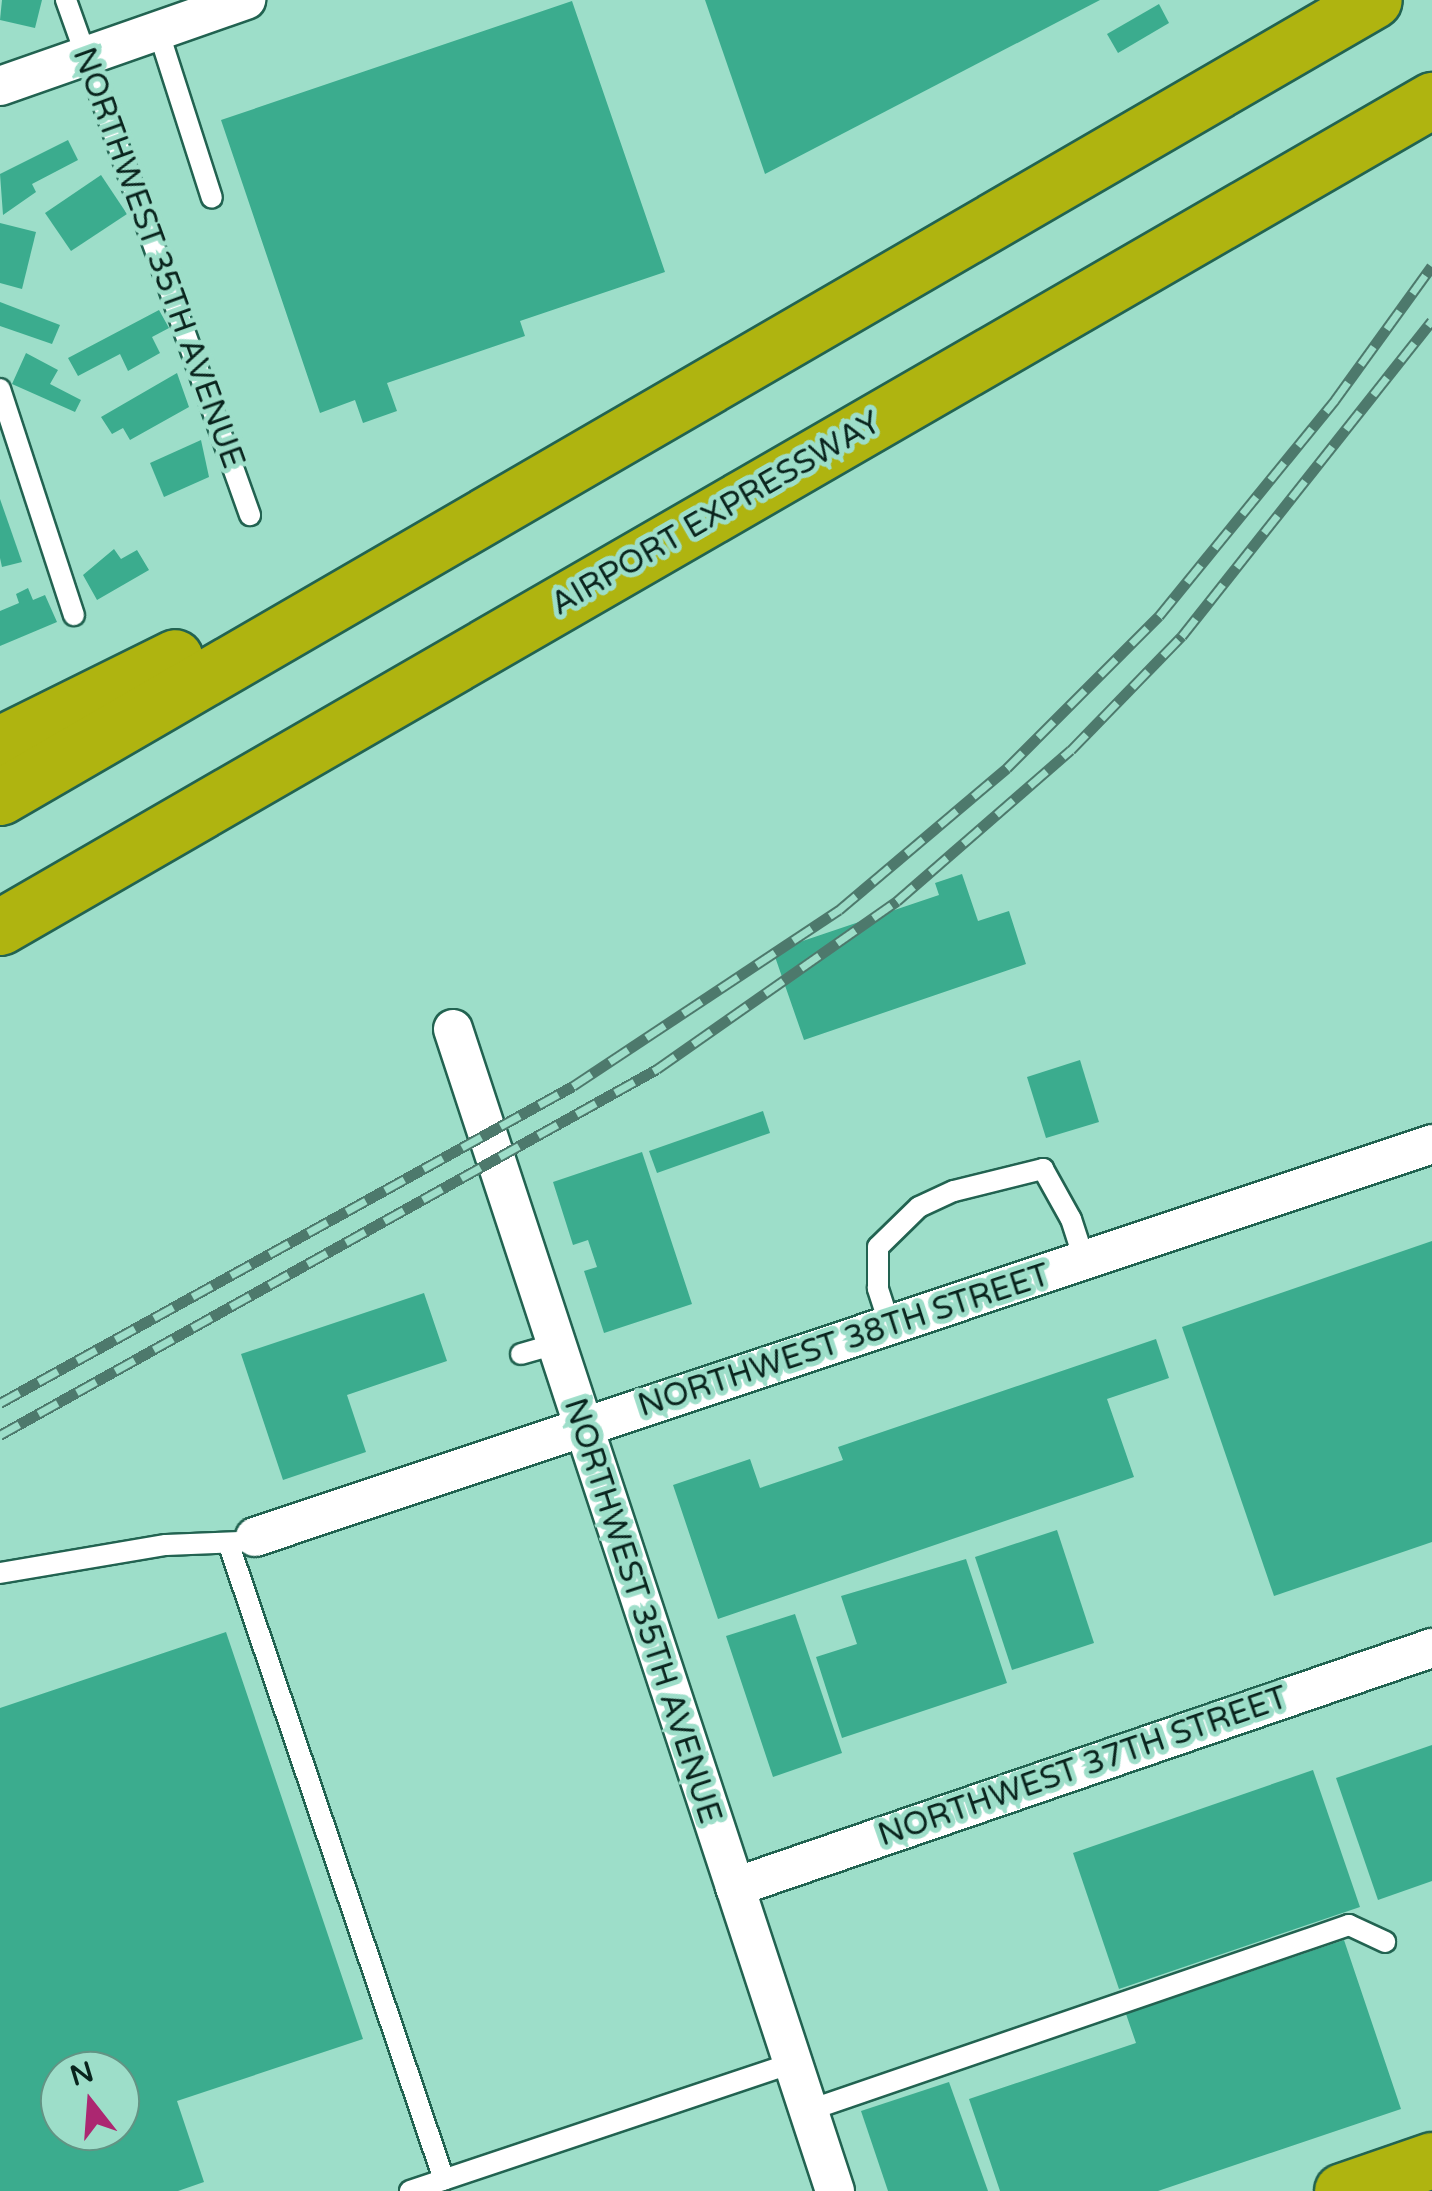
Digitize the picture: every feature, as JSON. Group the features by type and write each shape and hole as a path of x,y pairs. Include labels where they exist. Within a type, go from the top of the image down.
{"highway":[{"path":"0,797 1374,0"},
{"name":"AIRPORT EXPRESSWAY","path":"0,927 1432,100"},
{"path":"0,744 569,466"},
{"path":"1350,2190 1427,2172"}],"street":[{"path":"0,86 231,2"},
{"name":"NORTHWEST 35TH AVENUE","path":"453,1029 537,1349 581,1428 834,2191"},
{"name":"NORTHWEST 38TH STREET","path":"242,1541 1432,1144"},
{"name":"NORTHWEST 37TH STREET","path":"735,1887 1432,1648"}],"lane":[{"name":"NORTHWEST 35TH AVENUE","path":"66,0 250,515"},
{"path":"158,30 212,198"},
{"path":"0,389 74,615"},
{"path":"890,1326 878,1288 878,1247 919,1207 954,1190 1043,1169 1071,1219 1085,1262"},
{"path":"0,1573 166,1546 242,1541 444,2180"},
{"path":"808,2111 1349,1925 1385,1942"},
{"path":"410,2191 792,2063"}],"building":[{"path":"2,0 42,0 35,28 0,20"},
{"path":"705,0 1100,0 765,174"},
{"path":"572,1 665,272 520,321 525,336 387,383 397,411 363,423 355,400 320,413 221,120"},
{"path":"1159,4 1169,23 1118,53 1107,34"},
{"path":"68,140 78,160 32,184 36,192 3,215 0,174"},
{"path":"101,175 127,214 71,251 45,213"},
{"path":"0,223 36,232 22,289 0,283"},
{"path":"0,302 60,325 52,344 0,326"},
{"path":"159,310 169,328 152,337 160,353 128,371 120,354 78,376 68,358"},
{"path":"26,353 58,370 50,384 81,400 75,412 12,384"},
{"path":"177,373 189,407 130,440 123,428 112,434 101,417"},
{"path":"201,440 209,477 164,497 150,463"},
{"path":"0,499 22,562 2,567 0,558"},
{"path":"114,549 121,559 137,550 149,570 97,600 83,575"},
{"path":"28,588 33,600 45,595 57,622 0,646 0,611 19,603 16,594"},
{"path":"962,874 978,921 1009,911 1026,964 804,1040 773,951 939,895 935,883"},
{"path":"1080,1060 1099,1122 1046,1138 1027,1077"},
{"path":"763,1111 770,1133 657,1173 649,1151"},
{"path":"642,1152 692,1304 604,1333 584,1271 597,1267 588,1240 573,1245 553,1182"},
{"path":"1432,1241 1432,1542 1274,1596 1182,1327"},
{"path":"424,1293 447,1361 347,1395 366,1452 283,1480 241,1354"},
{"path":"1156,1339 1169,1378 1107,1399 1134,1477 718,1619 673,1485 750,1459 760,1488 843,1460 838,1447"},
{"path":"1057,1530 1094,1643 1012,1670 975,1557"},
{"path":"966,1559 1007,1683 842,1738 816,1657 857,1644 841,1596"},
{"path":"795,1614 842,1753 773,1777 726,1636"},
{"path":"226,1632 363,2039 177,2101 204,2182 178,2191 0,2191 0,1708"},
{"path":"1432,1745 1432,1881 1378,1900 1336,1778"},
{"path":"1313,1770 1360,1907 1119,1989 1073,1853"},
{"path":"1344,1940 1401,2109 1158,2191 1000,2191 969,2099 1136,2043 1126,2014"},
{"path":"949,2082 988,2191 888,2191 861,2111"}],"railway":[{"path":"0,1403 573,1086 839,910 1007,768 1159,616 1335,400 1432,266"},
{"path":"0,1435 657,1069 897,901 1071,750 1182,636 1432,321"}]}
